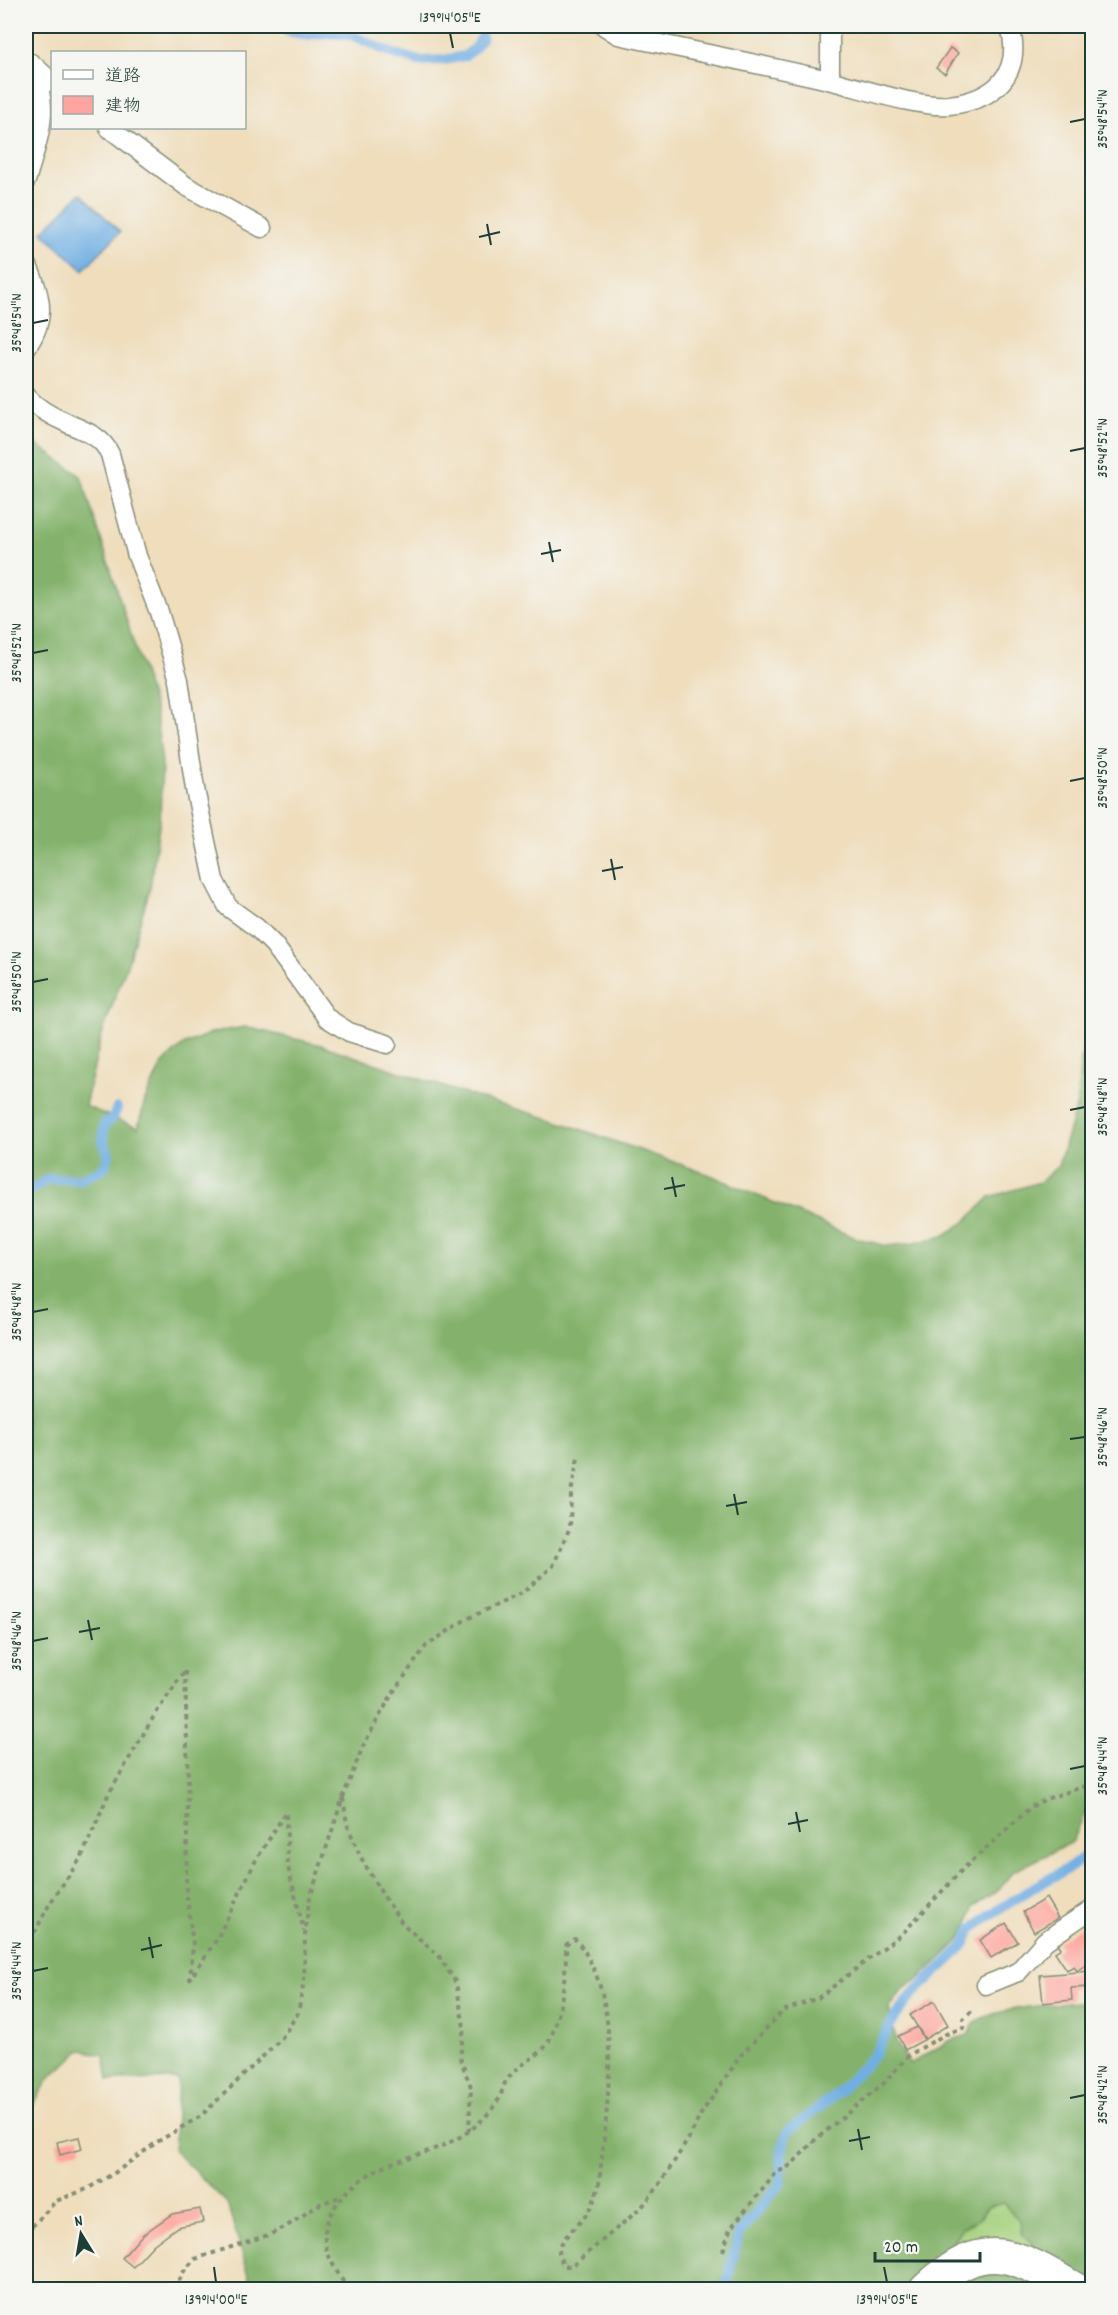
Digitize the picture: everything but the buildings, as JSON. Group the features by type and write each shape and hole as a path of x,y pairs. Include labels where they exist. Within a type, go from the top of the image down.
{"street":[{"path":"926,2289 944,2272 965,2261 995,2255 1022,2260 1076,2289"}],"lane":[{"path":"604,26 618,34 830,80 924,104 948,105 995,91 1008,74 1013,53 1010,26"},
{"path":"830,26 830,80"},
{"path":"26,59 51,81"},
{"path":"26,59 35,74 42,98 42,120 26,181"},
{"path":"110,129 186,186 261,228"},
{"path":"26,261 36,285 41,312 36,333 26,348"},
{"path":"26,396 37,406 63,422 91,433 104,442 110,454 137,556 159,612 179,680 195,789 214,880 228,907 257,928 274,945 327,1018 349,1032 387,1044"},
{"path":"986,1985 1018,1972 1045,1941 1092,1909"}],"path":[{"path":"26,2233 56,2201 116,2172 157,2142 201,2116 281,2039 298,2013 304,1982 305,1934 309,1902 343,1797 363,1746 392,1694 426,1646 465,1620 522,1593 553,1566 570,1527 571,1492 578,1458"},
{"path":"26,1949 49,1905 82,1856 108,1795 154,1716 185,1671 188,1779 186,1889 193,1946 190,1979 217,1939 256,1860 286,1812 288,1867 305,1934"},
{"path":"179,2282 184,2271 195,2259 271,2234 320,2204 342,2196 388,2165 445,2145 469,2131 483,2119 499,2099 506,2081 522,2063 544,2047 554,2025 562,1995 567,1967 566,1945 575,1940 592,1966 601,1992 608,2040 606,2118 599,2184 595,2201 585,2217 562,2241 559,2254 565,2266 572,2266 641,2208 658,2187 689,2138 701,2114 741,2055 783,2011 818,1998 903,1933 962,1870 1031,1808 1046,1799 1092,1784"},
{"path":"343,1797 347,1824 360,1856 382,1894 402,1923 440,1956 456,1983 464,2027 460,2058 471,2087 469,2131"},
{"path":"723,2251 730,2229 776,2173 791,2165 815,2140 884,2083 909,2055 946,2034 963,2028 963,2019 977,2007 986,1985"},
{"path":"342,2196 327,2225 325,2240 329,2258 348,2289"}],"green space":[{"path":"26,437 81,476 155,710 162,762 160,820 150,888 128,962 101,1037 85,1106 138,1128 145,1100 162,1064 183,1045 211,1033 245,1027 321,1045 462,1093 551,1119 708,1174 853,1237 886,1246 915,1243 943,1236 965,1222 990,1197 1040,1182 1058,1166 1077,1104 1080,1066 1092,991 1092,1799 1071,1843 1012,1872 999,1890 974,1906 969,1923 958,1942 919,1979 903,1989 889,2009 897,2044 910,2064 949,2041 968,2035 975,2023 997,2013 1092,2001 1092,2287 1039,2254 1031,2242 1022,2235 1020,2221 1003,2203 987,2207 980,2218 962,2228 944,2256 914,2281 909,2289 253,2289 227,2203 174,2151 178,2079 108,2080 104,2055 81,2050 50,2077 32,2107 26,2111"},
{"path":"1003,2203 1020,2221 1022,2235 1031,2242 1039,2254 944,2256 962,2228 980,2218 987,2207"},
{"path":"999,2269 1055,2290 948,2290 956,2282"}],"water":[{"path":"81,193 120,232 83,270 42,232"}],"waterway":[{"path":"286,31 307,35 325,33 351,35 391,53 419,61 465,56 475,48 482,37"},
{"path":"26,1193 48,1179 81,1179 105,1167 109,1154 103,1142 104,1124 113,1118 117,1108"},
{"path":"725,2290 739,2233 780,2184 782,2151 787,2132 838,2093 874,2055 893,2020 914,1993 963,1947 971,1930 990,1915 1092,1853"}]}
